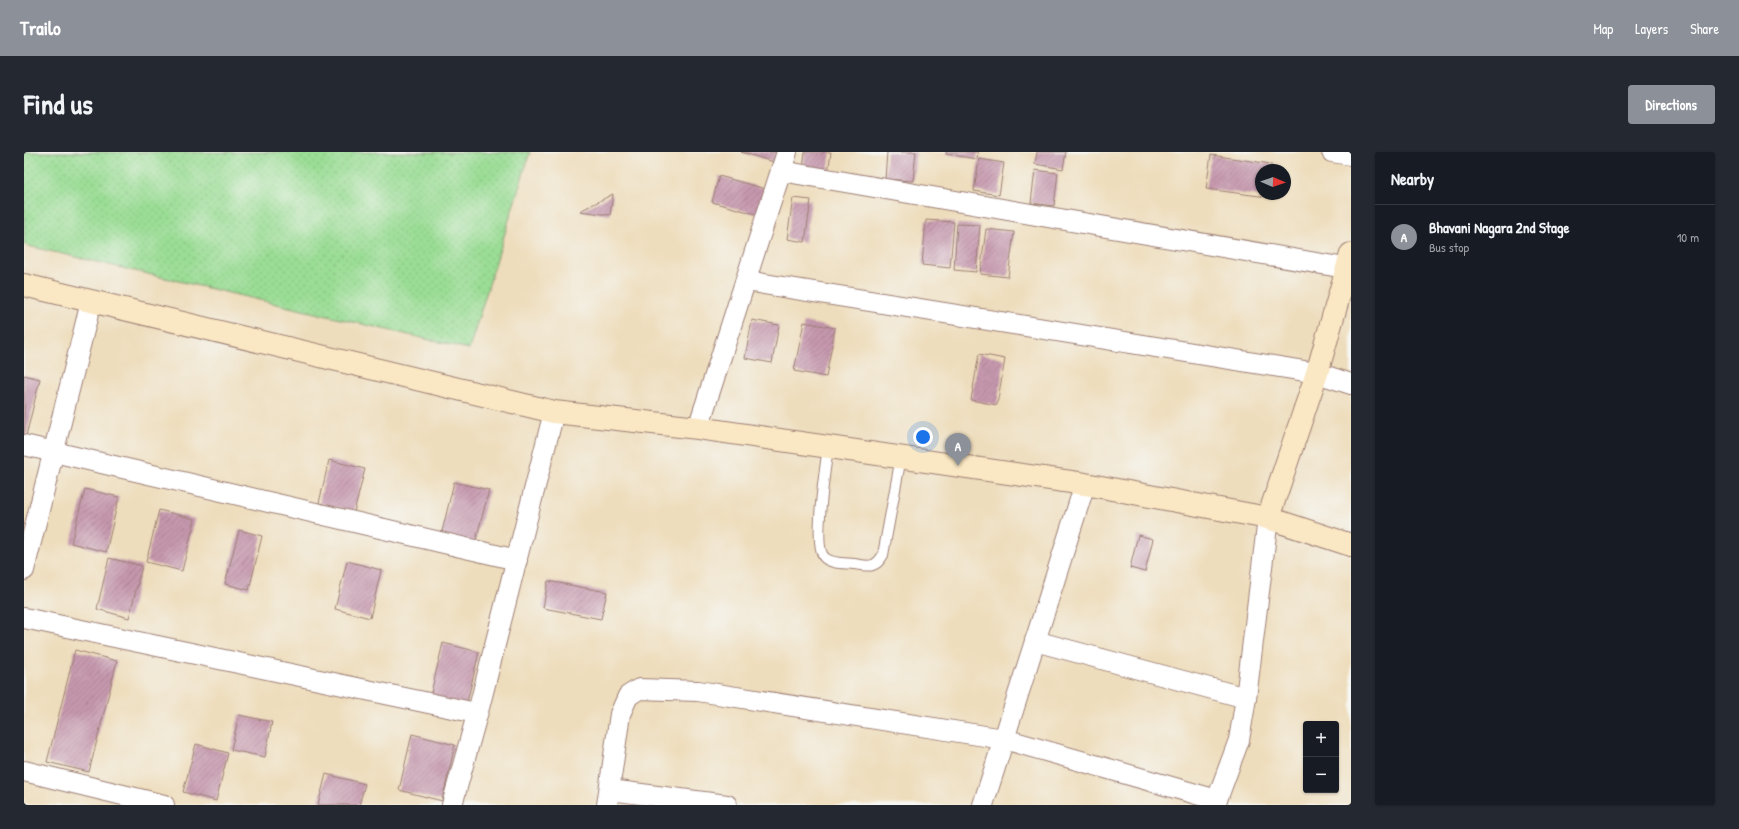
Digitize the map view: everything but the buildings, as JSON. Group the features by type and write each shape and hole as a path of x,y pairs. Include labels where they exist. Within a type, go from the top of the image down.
{"street":[{"path":"698,428 787,152"},
{"path":"1332,152 1351,154"},
{"path":"727,805 608,797 620,714 628,696 639,689 698,691 1004,739 1216,802 1239,740 1246,698 1268,518 1317,373 1350,264 781,171"},
{"path":"746,281 1317,373 1351,384"},
{"path":"24,286 554,412 698,428 1085,484 1268,518 1351,545"},
{"path":"24,570 91,302"},
{"path":"452,805 480,704 554,412"},
{"path":"24,445 517,560"},
{"path":"983,805 1085,484"},
{"path":"24,618 476,714"},
{"path":"1035,641 1246,698"},
{"path":"24,771 122,800 164,805"}],"lane":[{"path":"828,447 819,540 820,551 824,558 832,561 872,566 879,563 883,555 900,457"}],"green space":[{"path":"24,152 530,152 469,349 24,245"}],"place":[{"name":"Bhavani Nagara 2nd Stage","path":"958,466"}]}
